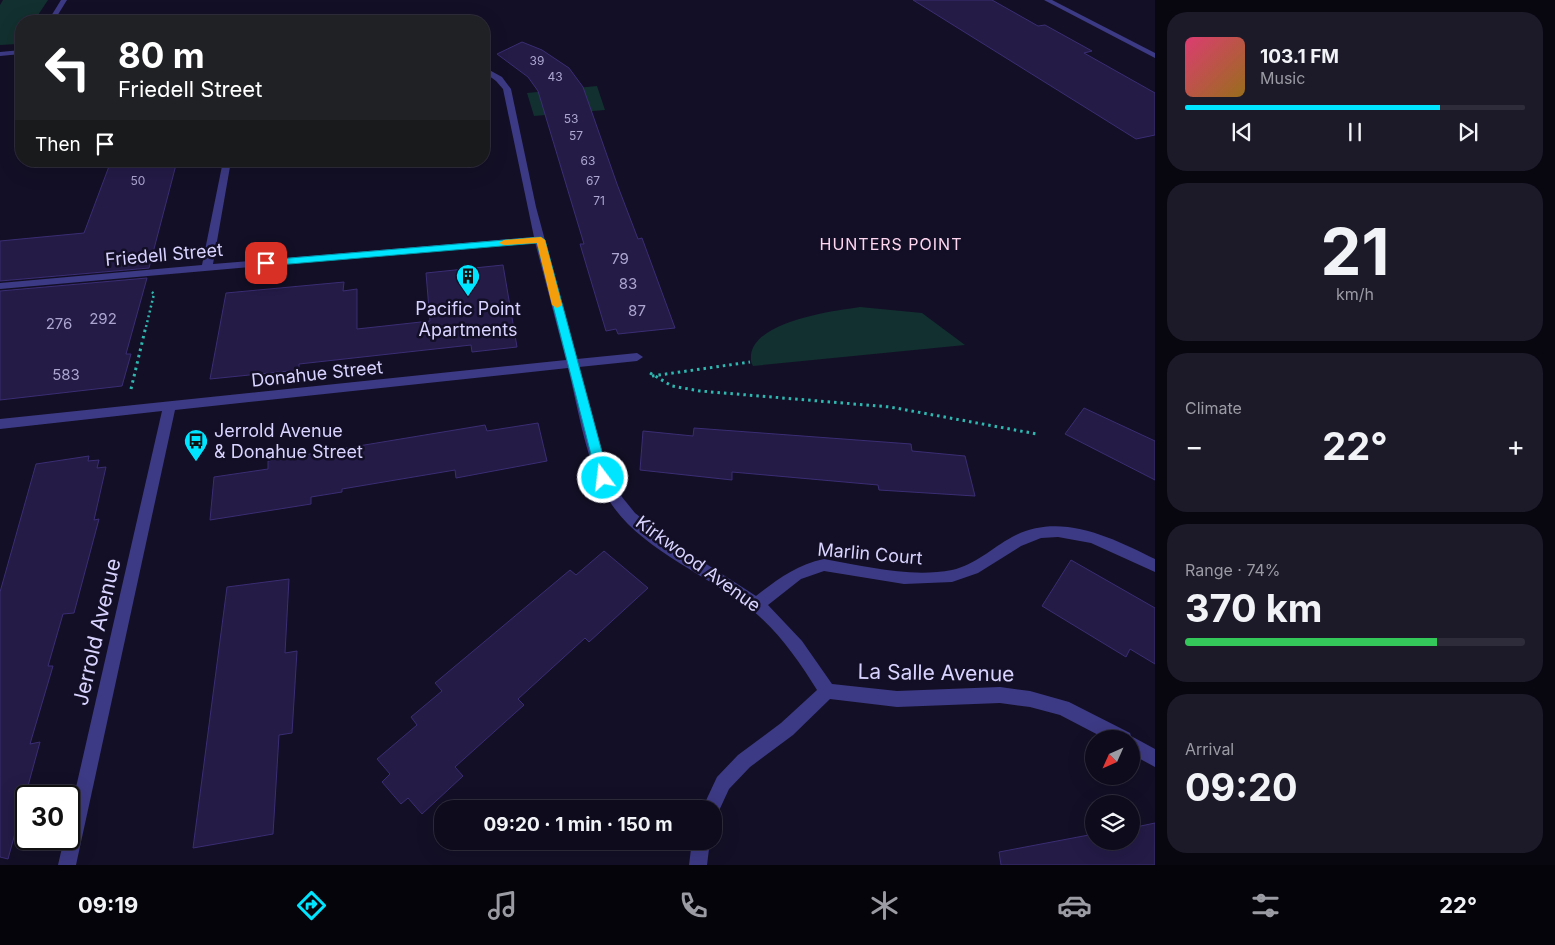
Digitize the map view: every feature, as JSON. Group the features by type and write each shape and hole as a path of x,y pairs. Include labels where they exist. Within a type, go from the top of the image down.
{"street":[{"path":"55,15 64,0"},
{"path":"1047,0 1155,56"},
{"path":"0,54 15,53"},
{"name":"Kirkwood Avenue","path":"490,73 499,79 507,89 531,207 603,478 616,500 649,531 757,605 782,627 803,652 828,691"},
{"path":"207,268 225,167"},
{"name":"Friedell Street","path":"0,286 541,240"},
{"name":"Donahue Street","path":"0,424 169,408 637,357"},
{"name":"Jerrold Avenue","path":"67,865 169,408"},
{"name":"Marlin Court","path":"757,605 791,577 807,567 824,565 923,579 953,576 985,563 1026,537 1058,530 1083,535 1155,566"},
{"path":"715,800 723,783 744,761 788,729 828,691"},
{"name":"La Salle Avenue","path":"828,691 897,699 1000,695 1030,699 1063,708 1106,730"},
{"path":"1140,750 1155,759"},
{"path":"698,850 698,865"}],"path":[{"path":"129,412 131,384 154,294 147,284 149,273"},
{"path":"750,362 652,376 672,386 700,392 871,405 1037,434"}],"green space":[{"path":"3,0 48,0 38,15 15,15 15,44 0,45 0,5"},
{"path":"597,86 605,110 534,116 527,93"},
{"path":"860,307 922,313 965,345 753,366 751,355 756,343 766,334 780,326 815,315"}],"building":[{"path":"913,0 992,0 1038,26 1045,25 1092,51 1084,53 1155,93 1155,135 1136,139"},
{"path":"522,42 542,50 569,68 583,87 617,184 638,239 642,238 675,328 618,334 616,329 606,331 580,244 584,244 538,91 528,77 497,54"},
{"path":"109,167 175,167 149,268 0,281 0,241 84,233"},
{"path":"503,265 517,347 472,352 471,345 299,364 299,370 210,379 226,293 344,282 343,291 357,289 357,329 430,321 426,273"},
{"path":"147,278 126,354 131,354 122,386 0,400 0,291"},
{"path":"1084,408 1155,441 1155,480 1065,434"},
{"path":"538,423 547,461 456,478 455,470 342,489 342,492 311,497 311,504 210,520 214,477 268,469 268,461 485,425 487,431"},
{"path":"694,428 911,444 912,451 965,456 975,496 879,490 878,485 732,472 732,480 640,470 643,431 693,436"},
{"path":"89,456 88,461 99,460 97,468 106,467 94,520 99,519 74,613 63,614 48,666 53,666 30,744 40,742 28,785 15,785 15,833 8,859 0,857 0,592 36,464"},
{"path":"604,551 648,588 589,642 585,638 518,699 524,705 455,767 463,776 437,800 434,800 434,803 422,814 408,798 401,804 382,782 390,774 377,759 417,725 411,717 442,691 435,683 570,570 576,575"},
{"path":"1071,560 1155,608 1155,664 1130,649 1126,657 1042,606"},
{"path":"289,579 285,653 297,651 292,733 279,735 273,834 193,848 227,587"},
{"path":"1155,823 1155,865 1001,865 999,852 1085,836 1085,850 1140,850 1140,826"}],"slow traffic":[{"path":"504,243 541,240 557,305"}],"place":[{"name":"Pacific Point Apartments","path":"468,297"},
{"name":"Jerrold Avenue & Donahue Street","path":"196,462"}],"district":[{"name":"HUNTERS POINT","path":"891,244"}],"route":[{"path":"266,263 541,240 603,478"}]}
